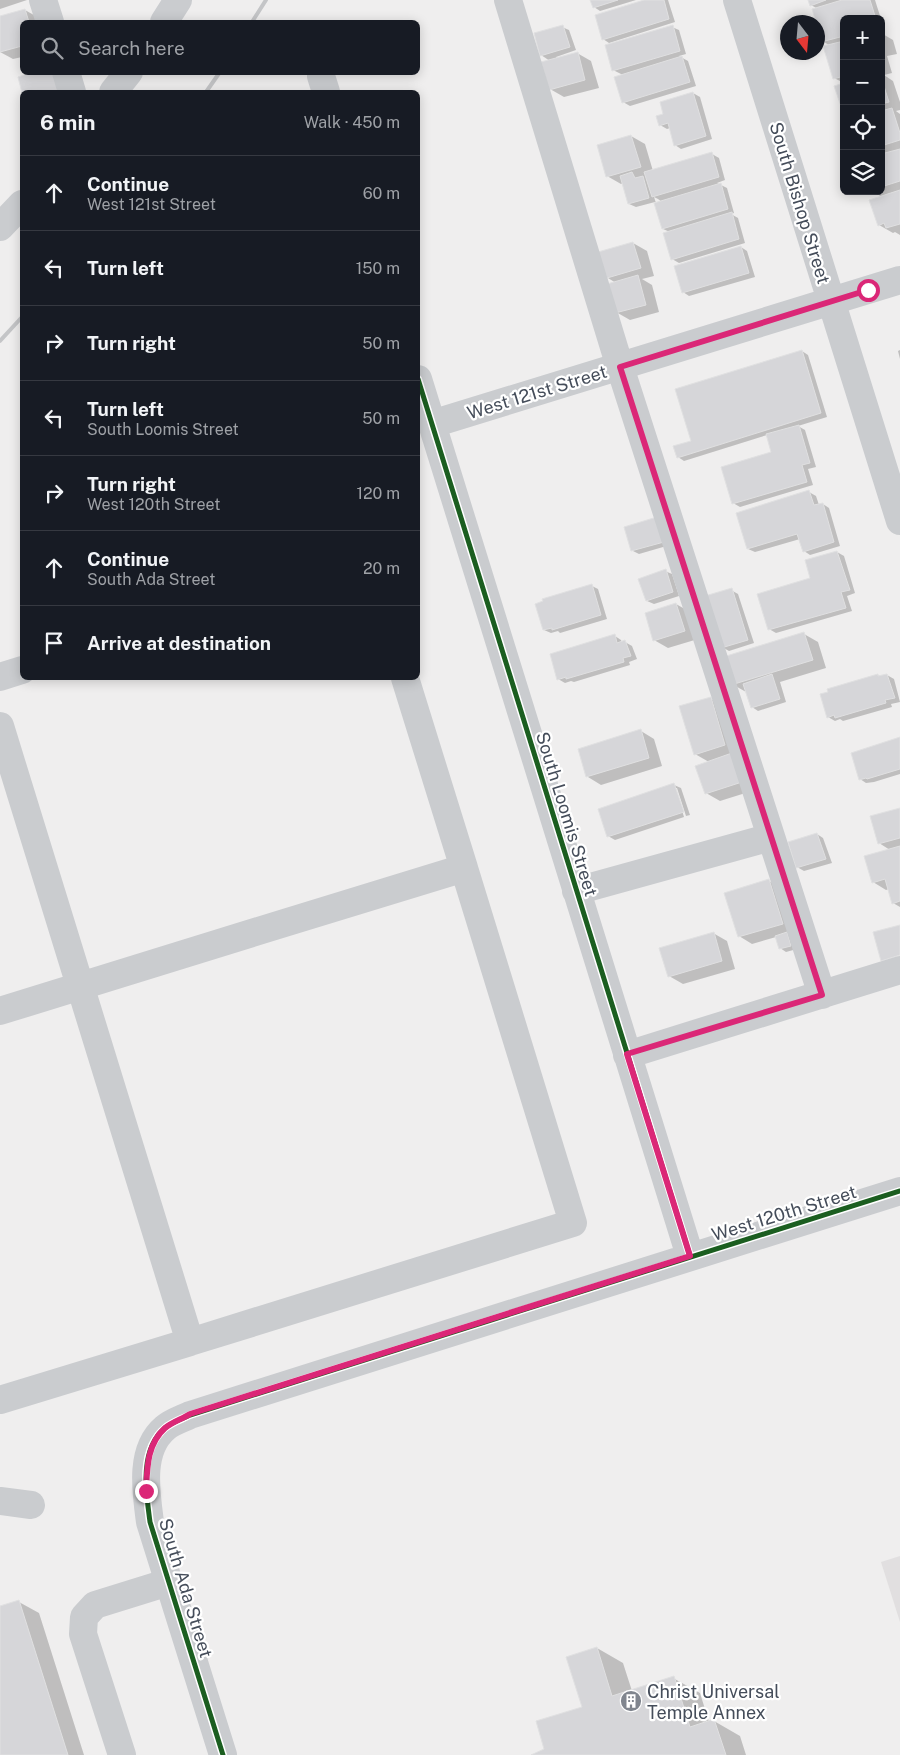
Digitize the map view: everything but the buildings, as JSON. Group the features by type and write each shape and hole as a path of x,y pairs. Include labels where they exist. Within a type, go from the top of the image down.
{"street":[{"path":"43,0 49,20"},
{"path":"165,20 178,0"},
{"path":"508,0 620,367 822,995"},
{"name":"South Bishop Street","path":"737,0 900,521"},
{"path":"67,75 71,90"},
{"path":"115,90 127,75"},
{"path":"0,227 20,206"},
{"name":"West 121st Street","path":"432,424 900,280"},
{"name":"South Loomis Street","path":"420,385 690,1256"},
{"path":"0,677 20,671"},
{"path":"0,1400 573,1223 406,680"},
{"path":"0,726 190,1342"},
{"path":"576,891 771,837"},
{"path":"0,1011 464,868"},
{"path":"627,1054 900,970"},
{"name":"West 120th Street","path":"190,1414 900,1191"},
{"name":"South Ada Street","path":"190,1414 166,1428 152,1444 147,1466 146,1491 150,1522 223,1755"},
{"path":"0,1501 31,1505"},
{"path":"122,1755 83,1634 84,1617 95,1604 169,1582"}],"shaded area":[{"path":"900,1556 900,1622 881,1562"}],"railway":[{"path":"253,20 266,0"},
{"path":"207,90 218,75"},
{"path":"0,341 20,319"}],"cycle path":[{"path":"420,385 690,1256"},
{"path":"223,1755 150,1522 146,1472 151,1448 165,1428 190,1415 900,1191"}],"place":[{"name":"Christ Universal Temple Annex","path":"631,1701"}],"route":[{"path":"146,1491 147,1466 152,1444 166,1428 190,1414 690,1256 627,1054 822,995 620,367 868,290"}]}
